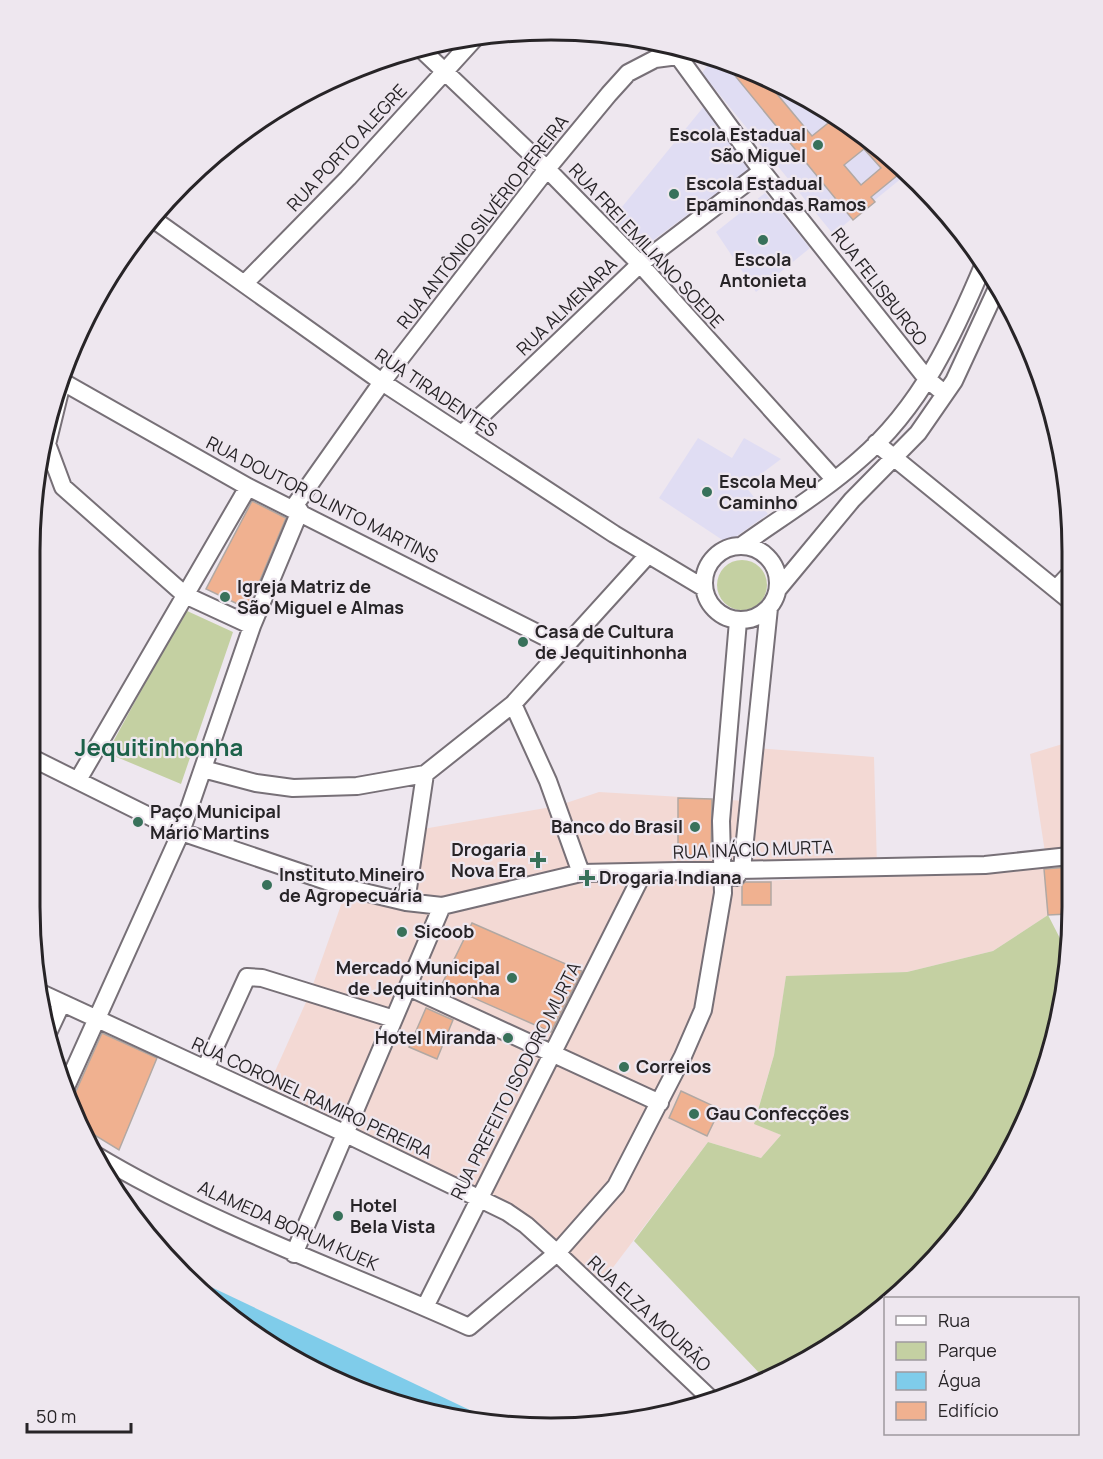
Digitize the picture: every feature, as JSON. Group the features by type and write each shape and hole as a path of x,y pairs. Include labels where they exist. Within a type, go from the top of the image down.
{"street":[{"name":"RUA PORTO ALEGRE","path":"245,283 348,178 466,48"},
{"name":"RUA ANTÔNIO SILVÉRIO PEREIRA","path":"181,832 252,626 297,509 382,382 547,169 628,73 655,59 672,55"},
{"name":"RUA FREI EMILIANO SOEDE","path":"428,56 547,169 640,264 834,479"},
{"name":"RUA FELISBURGO","path":"686,59 762,171 927,379 945,394"},
{"name":"RUA ALMENARA","path":"462,434 640,264 762,171"},
{"name":"RUA TIRADENTES","path":"160,224 382,382 648,555 704,588"},
{"path":"769,608 761,616 738,621 715,610 704,588 709,564 717,554 741,546 834,479 860,460 876,443 914,400 927,379 960,321 980,274"},
{"path":"723,893 742,869 748,786 769,608 778,588 845,508 918,433 945,394 969,352 994,296"},
{"name":"RUA DOUTOR OLINTO MARTINS","path":"69,385 249,487 297,509 565,647"},
{"path":"876,443 1062,595"},
{"path":"50,452 63,487 184,595 252,626"},
{"path":"78,780 249,487"},
{"path":"741,546 753,548 765,554 778,575 778,588"},
{"path":"203,769 256,783 293,788 357,786 425,774 513,704 648,555"},
{"path":"557,1253 616,1186 660,1104 703,1011 723,893 721,870 724,776 738,621"},
{"path":"513,704 548,781 581,873"},
{"name":"RUA INÁCIO MURTA","path":"40,762 181,832 347,888 406,902 442,906 581,873 985,864 1062,857"},
{"path":"406,902 425,774"},
{"path":"70,1078 181,832"},
{"name":"RUA PREFEITO ISODORO MURTA","path":"425,1307 643,873"},
{"path":"294,1254 442,906"},
{"path":"205,1069 247,977 262,978 394,1019"},
{"path":"408,987 660,1104"},
{"name":"RUA CORONEL RAMIRO PEREIRA","path":"48,997 479,1198 526,1225 557,1253"},
{"path":"53,1021 62,1003"},
{"name":"ALAMEDA BORUM KUEK","path":"109,1163 294,1254 469,1327 557,1253"},
{"name":"RUA ELZA MOURÃO","path":"557,1253 706,1394"}],"shaded area":[{"name":"Escola Estadual São Miguel","path":"708,65 778,93 863,146 901,179 833,234 702,73"},
{"name":"Escola Estadual Epaminondas Ramos","path":"705,105 749,169 640,250 613,218"},
{"name":"Escola Antonieta","path":"765,193 810,248 756,292 716,232"},
{"name":"Escola Meu Caminho","path":"698,438 732,458 744,438 781,459 745,486 768,514 727,543 659,498"},
{"path":"1062,744 1062,857 1046,859 1030,754"},
{"path":"757,748 874,757 877,867 742,869 742,882 1062,867 1062,914 1048,915 993,951 907,972 786,977 774,1055 754,1123 781,1135 761,1158 708,1142 596,1290 526,1225 264,1096 310,993 347,888 406,902 417,830 557,806 599,792 747,801"}],"green space":[{"path":"742,560 760,567 767,585 760,603 742,610 724,603 717,585 724,567"},
{"path":"185,610 233,632 181,784 107,753"},
{"path":"1048,915 1061,940 1053,1007 1045,1040 1024,1103 1010,1134 957,1219 913,1269 863,1313 807,1350 760,1374 634,1241 708,1142 761,1158 781,1135 754,1124 774,1055 786,976 907,972 993,951"}],"water":[{"path":"208,1285 475,1412 419,1401 356,1380 325,1366 240,1313"}],"building":[{"path":"734,74 775,92 812,136 828,123 863,146 888,167 897,176 871,197 875,202 853,220","holes":["864,149 881,168 861,185 844,165"]},
{"name":"Igreja Matriz de São Miguel e Almas","path":"252,501 286,518 248,609 206,589"},
{"name":"Banco do Brasil","path":"678,798 712,799 711,856 678,855"},
{"path":"1062,868 1062,914 1048,915 1044,869"},
{"path":"745,882 771,882 771,905 742,905 742,885"},
{"name":"Mercado Municipal de Jequitinhonha","path":"472,923 582,971 551,1032 442,984"},
{"path":"426,1008 453,1020 437,1059 409,1047"},
{"path":"102,1033 157,1058 119,1150 93,1134 76,1091"},
{"name":"Gau Confecções","path":"681,1091 720,1109 707,1136 669,1118"}],"place":[{"name":"Escola Estadual São Miguel","path":"818,145"},
{"name":"Escola Estadual Epaminondas Ramos","path":"674,194"},
{"name":"Escola Antonieta","path":"763,240"},
{"name":"Escola Meu Caminho","path":"707,492"},
{"name":"Igreja Matriz de São Miguel e Almas","path":"225,597"},
{"name":"Casa de Cultura de Jequitinhonha","path":"523,642"},
{"name":"Paço Municipal Mário Martins","path":"138,822"},
{"name":"Banco do Brasil","path":"695,827"},
{"name":"Drogaria Nova Era","path":"538,860"},
{"name":"Drogaria Indiana","path":"587,878"},
{"name":"Instituto Mineiro de Agropecuária","path":"267,885"},
{"name":"Sicoob","path":"402,932"},
{"name":"Mercado Municipal de Jequitinhonha","path":"512,978"},
{"name":"Hotel Miranda","path":"508,1038"},
{"name":"Correios","path":"624,1067"},
{"name":"Gau Confecções","path":"694,1114"},
{"name":"Hotel Bela Vista","path":"338,1216"}],"district":[{"name":"Jequitinhonha","path":"159,748"}]}
